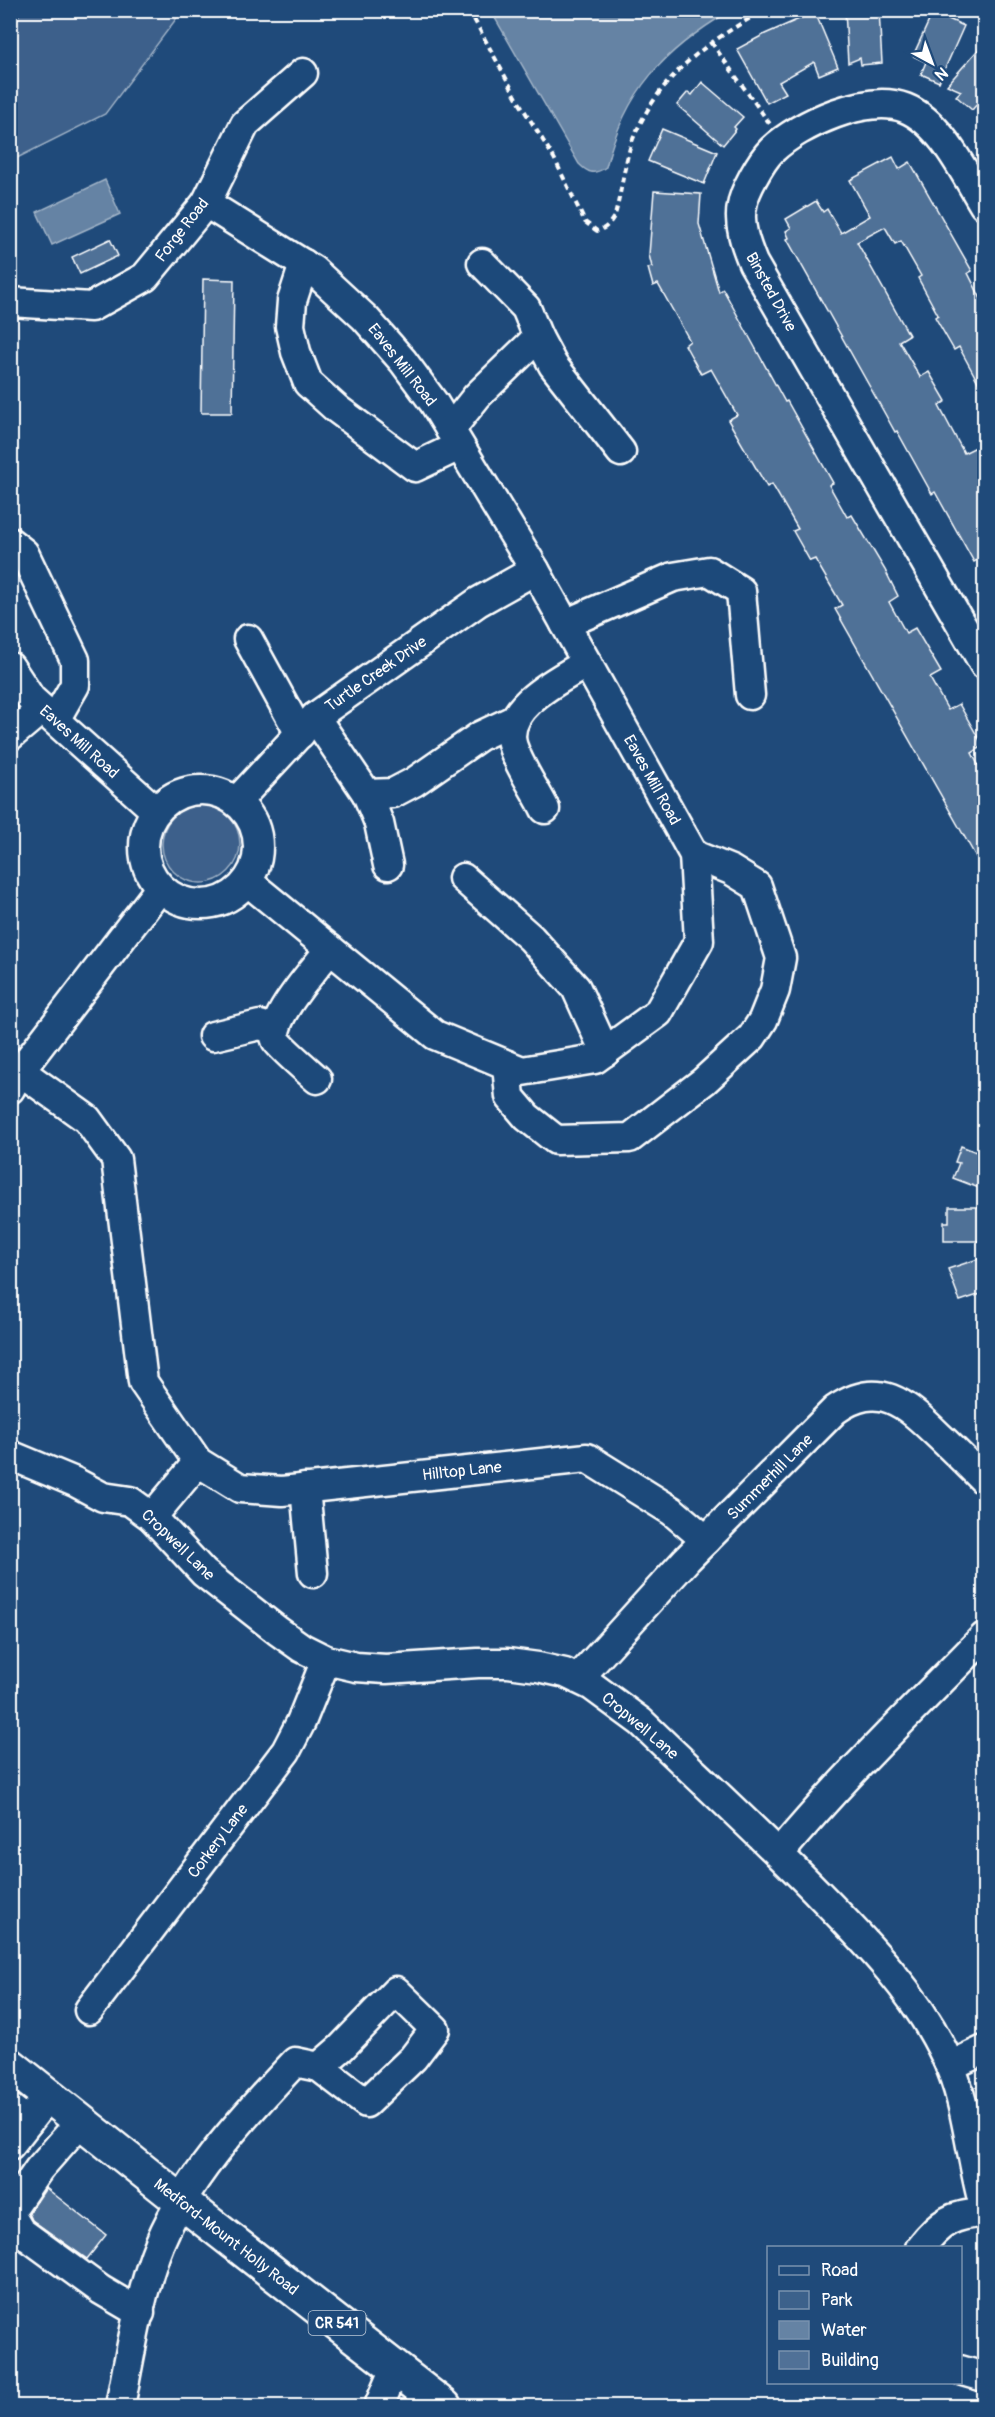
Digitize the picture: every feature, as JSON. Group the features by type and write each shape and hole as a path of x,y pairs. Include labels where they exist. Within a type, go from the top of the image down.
{"main road":[{"name":"Medford-Mount Holly Road","path":"10,2065 444,2406"}],"street":[{"name":"Forge Road","path":"10,302 91,307 145,277 206,202 244,124 303,73"},
{"name":"Binsted Drive","path":"984,205 941,137 924,118 905,107 882,103 849,108 809,125 772,150 754,176 741,206 744,241 753,263 984,664"},
{"name":"Eaves Mill Road","path":"206,202 304,264 365,318 403,361 434,403 535,570 694,855 699,941 657,1013 605,1052 595,1059 522,1071 435,1035 247,881"},
{"path":"482,263 526,308 553,365 621,452"},
{"path":"304,264 292,301 290,326 296,352 308,383 337,409 415,467 454,438 477,396 538,337"},
{"path":"10,543 24,553 75,660 75,686 48,714 10,736"},
{"name":"Turtle Creek Drive","path":"237,801 307,726 478,602 535,570"},
{"path":"565,624 673,577 709,571 741,591 750,695"},
{"path":"248,639 307,726 366,794 379,823 388,865"},
{"path":"366,794 393,793 414,782 480,736 514,720 538,692 587,663"},
{"name":"Eaves Mill Road","path":"10,667 31,699 156,811"},
{"path":"514,720 512,745 545,809"},
{"path":"210,790 237,801 251,818 258,839 256,861 247,881 229,897 205,904 181,900 160,888 148,870 143,850 146,829 156,811 180,793 210,790"},
{"path":"507,1065 510,1097 527,1118 556,1140 630,1138 704,1081 752,1037 763,1020 775,990 781,958 757,886 731,870 694,855"},
{"path":"463,878 531,938 576,988 605,1052"},
{"path":"15,1080 160,888"},
{"path":"316,1080 276,1040 275,1030 281,1014 330,949"},
{"path":"213,1036 260,1025 275,1030"},
{"name":"Hilltop Lane","path":"15,1080 87,1119 116,1158 143,1382 198,1462 240,1488 282,1491 587,1458 672,1511 706,1540"},
{"name":"Summerhill Lane","path":"578,1679 706,1540 835,1410 859,1396 882,1396 903,1403 984,1480"},
{"name":"Cropwell Lane","path":"10,1455 75,1482 103,1497 130,1501 152,1516 204,1574 302,1648 326,1660 356,1668 386,1669 508,1663 565,1672 617,1704 641,1722 849,1924 888,1968 935,2034 950,2066 963,2108 984,2206"},
{"path":"152,1516 198,1462"},
{"path":"305,1488 312,1573"},
{"path":"779,1854 817,1809 895,1725 984,1637"},
{"name":"Corkery Lane","path":"89,2010 286,1751 302,1722 326,1660"},
{"path":"950,2066 984,2050"},
{"path":"120,2406 140,2313 156,2253 182,2202 234,2127 295,2062 319,2067"},
{"path":"10,2145 20,2115 49,2095"},
{"path":"81,2121 39,2169 10,2213 20,2231 101,2290 140,2313"},
{"path":"921,2246 937,2227 948,2220 967,2214 984,2213"},
{"path":"379,2406 395,2368"},
{"path":"962,2371 984,2377"}],"path":[{"path":"469,10 519,102 554,158 585,222 597,231 603,230 610,224 615,215 633,140 648,110 664,86 687,62 711,42 764,10"},
{"path":"977,10 984,15"},
{"path":"711,42 771,126"}],"green space":[{"path":"11,10 182,11 105,114 11,161"},
{"path":"201,805 216,808 229,816 237,829 240,844 237,859 229,872 216,880 201,883 186,880 173,872 165,859 162,844 165,829 173,816 186,808"}],"water":[{"path":"491,11 730,11 685,41 650,75 624,116 606,167 592,172 579,164"},
{"path":"105,180 120,214 52,245 37,212"}],"building":[{"path":"845,10 879,10 882,63 861,65 860,58 848,63"},
{"path":"815,12 838,67 819,75 814,62 779,82 786,93 767,103 737,49"},
{"path":"933,12 964,26 939,82 921,74 926,62 913,56"},
{"path":"984,43 984,96 972,110 956,96 961,91 947,85"},
{"path":"702,82 743,117 723,145 677,105 688,92 692,95"},
{"path":"662,129 717,152 704,184 648,161"},
{"path":"893,157 899,169 910,162 972,271 968,273 984,305 984,393 959,347 954,350 935,317 938,315 918,278 921,276 901,241 895,244 885,227 857,242 909,335 899,341 920,377 929,372 946,401 939,406 964,453 976,447 984,461 984,556 974,562 935,492 932,494 897,431 895,432 787,239 789,238 786,231 791,228 786,219 816,201 823,212 827,209 841,233 870,216 850,180"},
{"path":"654,191 701,194 699,224 719,292 723,289 785,402 787,401 833,483 829,485 847,517 852,515 885,570 898,596 889,602 906,633 915,628 941,672 930,678 948,710 959,704 983,746 972,753 984,776 984,871 835,609 842,605 815,559 810,561 793,531 798,529 772,484 767,487 728,420 737,415 711,369 701,374 685,345 690,341 658,284 653,286 648,268 652,267 649,255"},
{"path":"110,239 118,256 80,274 72,257"},
{"path":"203,279 234,280 232,413 201,413"},
{"path":"961,1146 984,1155 984,1190 953,1178 959,1163 955,1162"},
{"path":"949,1207 984,1207 984,1241 944,1241 944,1222 949,1222"},
{"path":"984,1257 984,1293 960,1301 948,1269"},
{"path":"46,2188 106,2235 87,2259 32,2220 29,2213"}],"waterway":[{"path":"10,25 19,10"}]}
